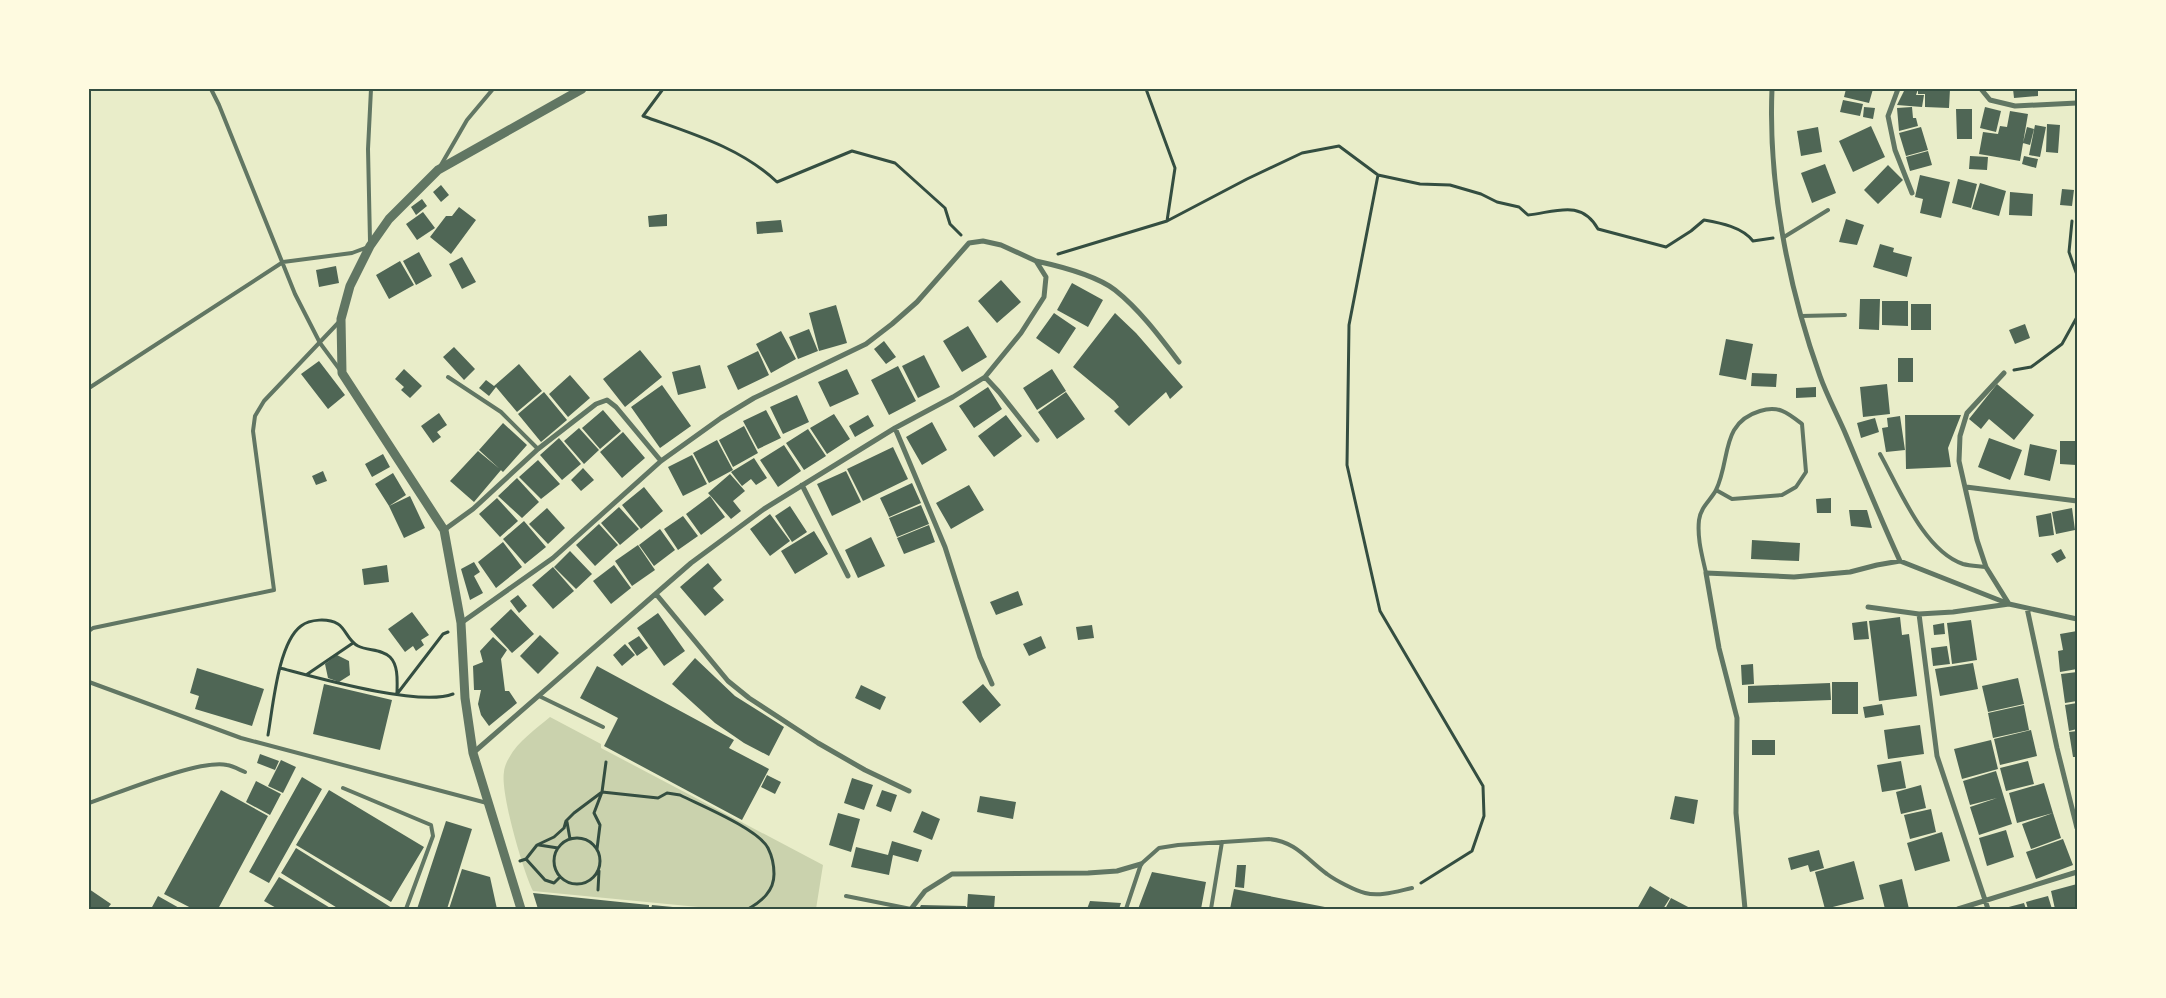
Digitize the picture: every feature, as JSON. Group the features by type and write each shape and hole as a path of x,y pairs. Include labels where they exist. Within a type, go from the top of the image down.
{"street":[{"path":"521,909 473,753 465,689 461,623 444,530 342,373 341,320 350,286 370,246 389,219 438,170 582,89"},
{"path":"1772,89 1770,130 1784,236 1801,316 1820,377 1869,495 1900,561"},
{"path":"1898,89 1888,116 1895,150 1912,193"},
{"path":"1981,89 1990,100 2015,106 2077,103"},
{"path":"461,623 552,558 661,461 721,418 754,398 866,344 917,302 968,243 982,241 1001,245 1036,261 1070,268 1114,289 1153,327 1179,362"},
{"path":"473,753 691,563 764,509 895,428 953,398 985,377 1021,333 1044,298 1046,278 1036,261"},
{"path":"2004,373 1967,413 1960,436 1959,461 1977,540 1986,567 2009,604"},
{"path":"985,377 1036,440"},
{"path":"444,530 473,509 538,449 596,404 607,400 629,420 661,461"},
{"path":"895,428 945,547 980,657 992,684"},
{"path":"802,485 848,576"},
{"path":"1966,487 2077,501"},
{"path":"1745,909 1736,813 1737,718 1719,648 1706,573 1794,577 1850,572 1900,561 2009,604 2077,619"},
{"path":"656,594 728,682 818,743 865,770 909,791"},
{"path":"1868,608 1919,614 1953,612 2009,604"},
{"path":"2027,608 2057,748 2077,828"},
{"path":"1919,614 1937,756 1988,909"},
{"path":"911,909 925,891 952,874 1117,871 1140,864"},
{"path":"1958,909 2077,872"}],"lane":[{"path":"211,89 295,294 320,343 342,373"},
{"path":"89,388 283,262 352,253 370,246 368,149 371,89"},
{"path":"438,170 467,120 493,89"},
{"path":"1784,236 1828,210"},
{"path":"1801,316 1844,314"},
{"path":"89,631 93,628 274,590 256,462 253,431 255,416 264,401 341,320"},
{"path":"448,377 501,412 538,449"},
{"path":"1706,573 1699,545 1699,518 1706,501 1716,490 1734,427 1747,415 1765,410 1786,411 1802,424 1806,472 1796,487 1782,495 1732,499 1716,490"},
{"path":"1880,454 1925,534 1955,561 1964,565 1986,567"},
{"path":"89,682 241,738 487,803"},
{"path":"539,696 602,727"},
{"path":"89,804 166,776 211,764 228,765 245,772"},
{"path":"343,788 431,825 433,836 406,909"},
{"path":"1126,909 1140,864 1159,848 1178,845 1269,839 1283,841 1298,849 1328,875 1366,893 1388,893 1412,888"},
{"path":"1211,909 1222,842"},
{"path":"846,896 911,909"}],"path":[{"path":"663,89 643,116 723,145 766,172 777,182 852,152 894,163 945,208 950,224 968,243"},
{"path":"1146,89 1175,168 1167,221"},
{"path":"1036,261 1167,221 1247,178 1302,154 1339,146 1378,175 1420,184 1450,185 1481,194 1498,202 1519,207 1528,215 1570,208 1592,218 1598,229 1666,247 1704,220 1723,224 1747,233 1754,241 1784,236"},
{"path":"1378,175 1349,325 1347,465 1380,611 1482,786 1484,816 1472,851 1443,871 1412,888"},
{"path":"2072,221 2069,252 2077,275"},
{"path":"2004,373 2031,367 2062,344 2077,317"},
{"path":"266,745 284,649 300,626 309,622 321,619 338,624 353,643 360,647 380,652 391,658 398,675 397,694"},
{"path":"397,694 444,634 461,623"},
{"path":"306,675 353,643"},
{"path":"280,668 397,694 444,698 465,689"},
{"path":"598,890 600,865 597,850 600,824 594,813 602,792 606,762"},
{"path":"507,865 526,858 537,845 554,837 564,828 566,821 574,813 602,792 658,798 667,792 680,795 754,833 768,847 774,869 774,880 768,894 748,909"},
{"path":"566,821 570,839"},
{"path":"597,850 586,840 570,839 558,848 554,863 560,877 573,884 580,884 593,878 600,865"},
{"path":"537,845 558,848"},
{"path":"526,858 545,880 554,883 560,877"}],"green space":[{"path":"550,717 601,744 601,748 823,865 816,909 719,909 533,891 518,850 509,813 505,796 504,770 508,759 517,746"}],"building":[{"path":"1846,89 1873,89 1869,103 1844,97"},
{"path":"1905,89 1918,89 1916,95 1924,95 1922,107 1897,105"},
{"path":"1918,89 1950,89 1949,108 1925,107 1925,94 1918,94"},
{"path":"2013,89 2038,89 2038,96 2014,98"},
{"path":"1843,100 1863,104 1860,116 1840,112"},
{"path":"1864,107 1875,108 1873,119 1863,117"},
{"path":"1912,107 1913,118 1916,118 1918,126 1899,131 1897,108"},
{"path":"1985,107 2001,111 1996,132 1980,128"},
{"path":"1956,109 1972,109 1972,139 1957,139"},
{"path":"2010,111 2028,114 2020,161 1979,154 1983,132 1998,134 2000,126 2007,127"},
{"path":"2047,124 2060,125 2058,153 2046,152"},
{"path":"2035,125 2046,127 2040,157 2029,155"},
{"path":"1871,126 1885,157 1853,172 1839,141"},
{"path":"1818,127 1822,152 1801,156 1797,131"},
{"path":"1921,127 1928,150 1906,156 1899,133"},
{"path":"2027,127 2034,129 2030,145 2023,143"},
{"path":"1928,151 1932,165 1910,171 1906,157"},
{"path":"1970,156 1988,157 1987,170 1969,169"},
{"path":"2024,156 2038,159 2036,168 2022,164"},
{"path":"1825,164 1836,193 1812,203 1801,173"},
{"path":"1888,165 1903,180 1878,204 1864,190"},
{"path":"1920,175 1950,182 1941,218 1920,213 1923,199 1915,197"},
{"path":"1958,179 1977,184 1971,208 1952,203"},
{"path":"1980,183 2006,191 1999,216 1972,209"},
{"path":"441,185 449,195 441,202 433,192"},
{"path":"2062,189 2074,190 2072,206 2060,205"},
{"path":"2010,192 2033,194 2032,216 2009,215"},
{"path":"422,199 427,206 416,215 411,207"},
{"path":"459,207 476,220 451,254 430,237 446,216 452,216"},
{"path":"423,212 435,228 417,240 406,224"},
{"path":"667,214 667,226 649,227 648,216"},
{"path":"1846,219 1864,225 1857,245 1839,242"},
{"path":"781,220 783,232 757,234 756,222"},
{"path":"1880,244 1894,248 1893,252 1912,257 1907,277 1873,267"},
{"path":"419,252 432,276 416,285 403,261"},
{"path":"462,257 476,282 462,289 449,264"},
{"path":"400,261 414,285 389,299 376,275"},
{"path":"336,266 339,283 319,287 316,270"},
{"path":"1001,280 1021,302 997,323 978,301"},
{"path":"1072,283 1103,300 1088,327 1057,310"},
{"path":"1860,299 1880,299 1879,330 1859,329"},
{"path":"1882,301 1908,301 1908,326 1882,325"},
{"path":"1911,304 1931,304 1931,330 1911,330"},
{"path":"836,305 847,343 819,351 809,313"},
{"path":"1054,313 1076,328 1059,354 1036,338"},
{"path":"1115,313 1136,333 1183,387 1170,399 1166,392 1129,426 1114,411 1119,407 1114,401 1073,367"},
{"path":"2025,324 2030,338 2015,344 2009,330"},
{"path":"968,326 987,357 962,372 943,341"},
{"path":"809,329 818,351 798,359 789,337"},
{"path":"781,331 796,359 771,373 756,344"},
{"path":"1726,339 1753,344 1746,380 1719,375"},
{"path":"884,341 896,357 886,364 874,349"},
{"path":"454,347 475,369 464,380 443,357"},
{"path":"640,350 662,377 625,407 603,379"},
{"path":"758,351 769,375 738,390 727,366"},
{"path":"924,355 940,387 918,398 902,366"},
{"path":"1898,358 1913,358 1913,382 1898,382"},
{"path":"319,361 345,395 328,409 301,374"},
{"path":"519,364 542,391 517,412 496,387 489,396 479,388 486,380 494,386"},
{"path":"700,365 706,388 678,395 672,372"},
{"path":"898,366 916,401 889,415 871,380"},
{"path":"404,369 422,386 410,398 401,390 404,387 395,379"},
{"path":"847,369 859,394 830,407 818,382"},
{"path":"1052,369 1066,391 1037,410 1023,388"},
{"path":"1752,373 1777,374 1776,387 1751,386"},
{"path":"570,375 590,398 568,417 549,394"},
{"path":"1887,384 1890,414 1863,417 1860,387"},
{"path":"1997,384 2034,415 2014,440 1989,419 1981,429 1969,419"},
{"path":"662,385 691,426 660,448 631,407"},
{"path":"988,387 1002,409 974,428 959,406"},
{"path":"1816,387 1816,397 1796,398 1796,388"},
{"path":"544,392 567,420 541,442 518,414"},
{"path":"1066,392 1085,419 1057,439 1038,412"},
{"path":"797,395 809,422 783,434 770,407"},
{"path":"603,410 621,431 600,449 582,428"},
{"path":"766,410 781,438 758,449 743,421"},
{"path":"439,413 447,425 437,432 441,437 433,443 421,426"},
{"path":"834,414 850,439 827,454 810,428"},
{"path":"868,415 874,426 855,437 849,426"},
{"path":"1006,415 1022,436 994,457 978,436"},
{"path":"1905,415 1961,415 1948,448 1951,467 1906,469"},
{"path":"1900,416 1905,450 1886,452 1882,428 1888,427 1887,418"},
{"path":"1875,418 1879,432 1861,438 1857,423"},
{"path":"932,422 947,450 922,465 906,437"},
{"path":"503,423 527,445 503,472 479,450"},
{"path":"744,426 758,453 733,467 719,440"},
{"path":"579,428 599,450 584,464 564,441"},
{"path":"808,429 826,456 804,470 786,443"},
{"path":"623,432 645,458 622,478 600,452"},
{"path":"559,438 581,464 562,480 540,455"},
{"path":"1989,438 2022,450 2010,480 1978,467"},
{"path":"717,440 733,470 709,483 693,453"},
{"path":"2060,441 2077,441 2076,465 2060,464"},
{"path":"2030,444 2057,450 2050,481 2024,475"},
{"path":"784,445 801,471 778,487 760,460"},
{"path":"893,447 908,479 863,501 847,469"},
{"path":"478,451 501,470 474,502 450,481"},
{"path":"383,454 390,467 372,477 365,464"},
{"path":"692,455 707,484 683,496 668,467"},
{"path":"754,458 767,478 756,485 751,479 742,486 731,472"},
{"path":"538,460 560,484 541,499 519,477"},
{"path":"583,468 594,480 581,491 571,480"},
{"path":"323,471 327,481 316,485 312,476"},
{"path":"846,471 861,502 832,516 817,484"},
{"path":"393,473 406,495 389,506 375,484"},
{"path":"730,474 745,491 733,501 741,511 731,519 708,493"},
{"path":"517,478 539,502 522,518 498,496"},
{"path":"912,483 921,503 889,517 880,498"},
{"path":"969,485 984,510 951,529 936,503"},
{"path":"644,487 663,511 641,529 622,505"},
{"path":"410,496 425,528 404,538 389,506"},
{"path":"710,496 725,517 701,535 686,514"},
{"path":"497,498 518,521 500,537 479,514"},
{"path":"1831,498 1831,513 1817,513 1816,499"},
{"path":"921,505 929,524 897,537 889,518"},
{"path":"790,506 807,532 792,542 775,516"},
{"path":"619,507 639,529 620,545 601,523"},
{"path":"547,508 565,528 548,544 529,524"},
{"path":"2072,508 2075,530 2056,534 2052,512"},
{"path":"1849,510 1867,510 1872,528 1851,526"},
{"path":"2051,513 2054,535 2039,537 2036,516"},
{"path":"770,514 790,541 770,556 750,529"},
{"path":"683,516 698,536 678,550 664,529"},
{"path":"524,521 546,547 525,564 503,539"},
{"path":"599,524 618,545 595,566 576,545"},
{"path":"929,525 935,542 904,554 897,538"},
{"path":"660,529 675,550 654,566 639,545"},
{"path":"814,531 828,554 795,574 781,551"},
{"path":"871,537 885,566 858,578 845,550"},
{"path":"1752,540 1800,543 1799,561 1751,559"},
{"path":"503,542 522,567 496,588 478,562"},
{"path":"638,545 655,570 632,586 615,561"},
{"path":"2061,549 2066,558 2057,563 2051,554"},
{"path":"570,551 592,574 576,589 554,567"},
{"path":"474,562 480,572 474,576 483,593 470,600 461,569"},
{"path":"708,563 722,580 713,588 724,600 705,616 680,587"},
{"path":"387,565 389,582 364,585 362,569"},
{"path":"614,565 631,588 611,604 593,581"},
{"path":"553,567 574,591 553,609 532,585"},
{"path":"1018,591 1023,605 996,615 990,602"},
{"path":"518,595 527,606 519,613 510,601"},
{"path":"511,609 534,634 512,653 490,629"},
{"path":"412,612 429,635 421,640 424,645 416,651 413,646 405,652 388,629"},
{"path":"658,613 685,651 664,666 637,628"},
{"path":"1900,617 1902,635 1909,634 1917,696 1879,701 1869,621"},
{"path":"1971,620 1977,660 1952,664 1947,623"},
{"path":"1867,621 1869,639 1854,640 1852,623"},
{"path":"1944,623 1945,634 1934,635 1933,625"},
{"path":"1092,625 1094,638 1078,640 1076,627"},
{"path":"2077,631 2077,669 2060,672 2058,651 2063,650 2060,634"},
{"path":"540,635 559,653 538,674 520,656"},
{"path":"639,636 648,648 637,656 628,643"},
{"path":"1041,636 1046,648 1029,656 1023,644"},
{"path":"493,637 507,650 501,659 505,691 509,691 517,703 489,726 481,715 478,704 481,690 474,690 473,666 483,662 480,651"},
{"path":"625,644 635,655 622,666 613,655"},
{"path":"1947,646 1950,664 1933,666 1931,648"},
{"path":"337,655 349,661 350,675 339,682 328,678 325,664"},
{"path":"695,658 735,696 784,727 769,756 744,743 715,723 672,684"},
{"path":"1973,663 1978,689 1940,696 1935,669"},
{"path":"1753,664 1754,684 1742,685 1741,665"},
{"path":"597,666 734,740 729,748 769,769 742,820 604,746 618,718 580,698"},
{"path":"197,668 264,689 252,726 195,709 199,696 190,693"},
{"path":"2077,672 2077,701 2065,703 2061,674"},
{"path":"2018,678 2024,704 1988,712 1982,686"},
{"path":"1832,682 1858,682 1858,714 1832,714"},
{"path":"1830,683 1831,700 1748,703 1748,686"},
{"path":"324,684 392,700 380,750 313,734"},
{"path":"983,684 1001,705 980,723 962,702"},
{"path":"861,685 886,697 880,710 855,698"},
{"path":"2077,703 2077,729 2069,731 2065,705"},
{"path":"1882,704 1884,715 1865,718 1863,707"},
{"path":"2024,705 2029,730 1993,738 1988,713"},
{"path":"1920,725 1924,754 1888,759 1884,730"},
{"path":"2031,730 2037,756 2000,765 1994,739"},
{"path":"2077,731 2077,757 2073,757 2069,732"},
{"path":"1752,740 1775,740 1775,755 1752,755"},
{"path":"1991,740 1998,769 1962,779 1954,749"},
{"path":"260,754 279,761 275,770 257,763"},
{"path":"281,760 296,767 283,793 268,786"},
{"path":"1901,761 1906,788 1882,792 1877,765"},
{"path":"2028,761 2034,784 2006,791 2000,768"},
{"path":"1996,771 2012,824 1979,835 1970,807 1997,798 1970,805 1963,781"},
{"path":"767,775 781,782 775,794 761,787"},
{"path":"302,777 322,789 269,883 249,872"},
{"path":"852,778 873,785 864,810 844,803"},
{"path":"256,781 281,794 270,815 246,802"},
{"path":"2044,783 2053,813 2017,823 2009,793"},
{"path":"1921,785 1926,808 1901,814 1896,792"},
{"path":"221,790 268,816 218,909 193,909 164,894"},
{"path":"329,790 424,847 391,902 296,845"},
{"path":"882,790 897,795 891,812 876,806"},
{"path":"980,796 1016,802 1013,819 977,812"},
{"path":"1675,796 1698,800 1694,824 1670,819"},
{"path":"1931,809 1936,832 1910,839 1904,815"},
{"path":"922,811 940,819 932,840 913,832"},
{"path":"838,813 860,819 851,852 829,845"},
{"path":"2053,813 2061,838 2031,849 2022,824"},
{"path":"446,821 472,829 447,909 417,909"},
{"path":"2006,830 2014,857 1987,866 1979,838"},
{"path":"1942,832 1950,861 1915,871 1907,843"},
{"path":"2063,839 2073,865 2036,879 2026,852"},
{"path":"892,841 922,850 918,862 893,855 889,875 851,867 856,847 888,855"},
{"path":"296,848 392,908 339,909 281,873"},
{"path":"1819,850 1824,868 1810,872 1808,865 1791,870 1788,858"},
{"path":"1854,861 1864,899 1825,909 1815,872"},
{"path":"1237,865 1246,865 1244,888 1235,887"},
{"path":"462,869 490,877 497,909 449,909"},
{"path":"1152,872 1206,882 1201,909 1138,909"},
{"path":"279,877 332,909 278,909 264,901"},
{"path":"1902,879 1909,909 1885,909 1879,885"},
{"path":"2077,884 2077,909 2055,909 2051,891"},
{"path":"1650,886 1670,898 1663,909 1637,909"},
{"path":"89,889 111,904 107,909 89,909"},
{"path":"1234,889 1330,908 1330,909 1230,909"},
{"path":"533,893 649,905 649,909 538,909"},
{"path":"968,894 995,896 994,909 967,909"},
{"path":"158,896 181,909 151,909"},
{"path":"2048,896 2052,909 2028,909 2026,902"},
{"path":"1671,898 1692,909 1665,909"},
{"path":"1090,901 1121,903 1119,909 1087,909"},
{"path":"2024,903 2026,909 2001,909"},
{"path":"652,905 683,908 683,909 651,909"},
{"path":"921,905 966,906 965,909 919,909"}]}
